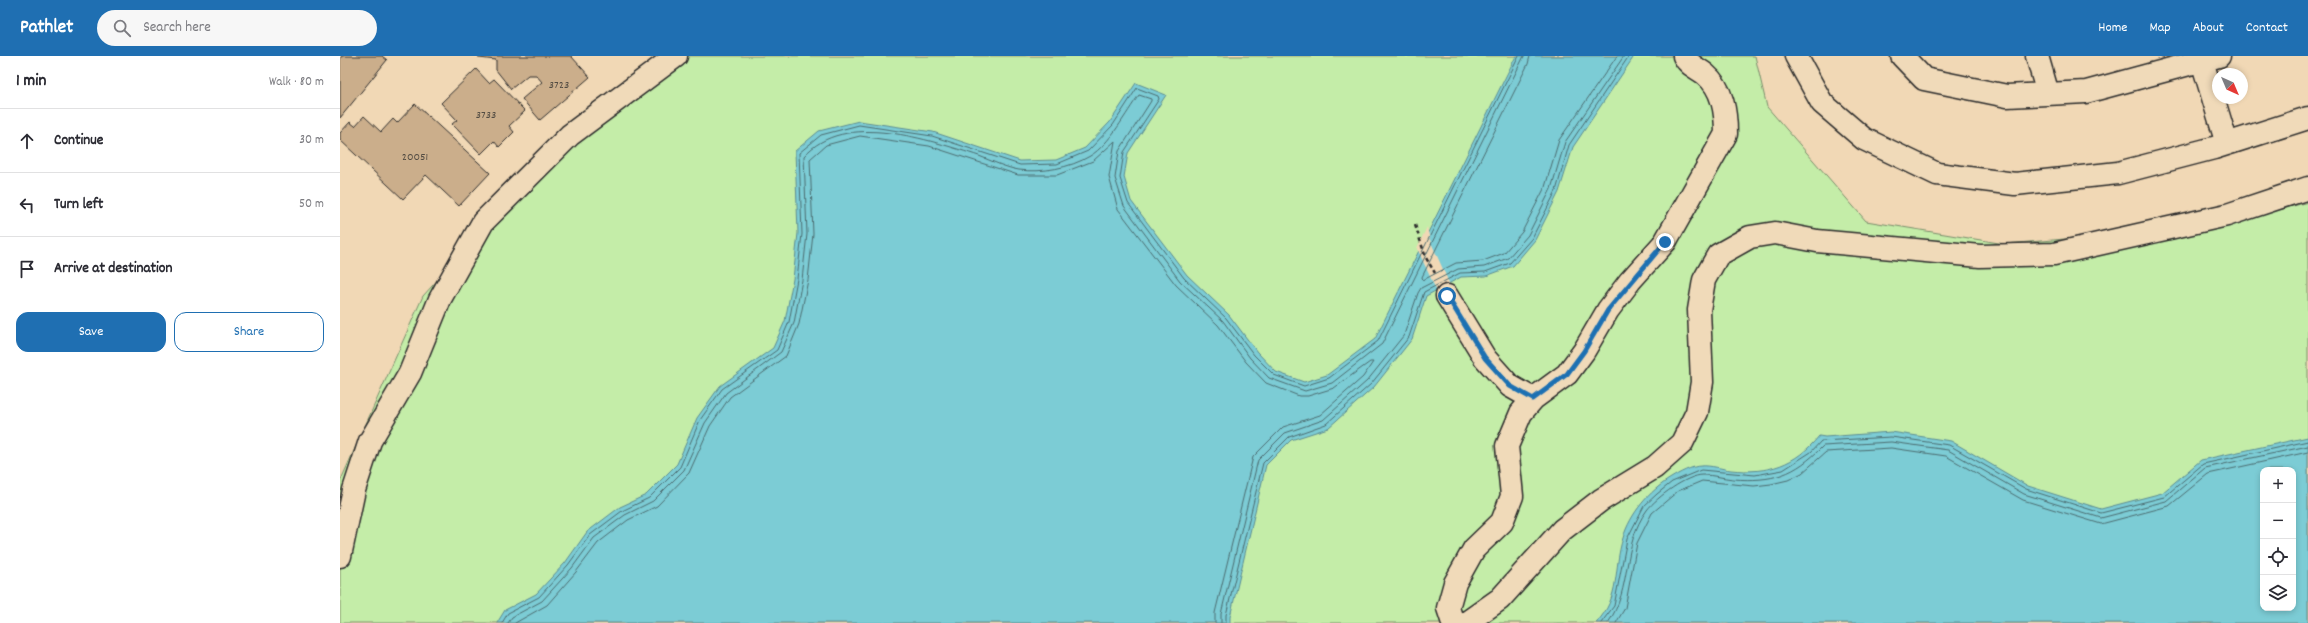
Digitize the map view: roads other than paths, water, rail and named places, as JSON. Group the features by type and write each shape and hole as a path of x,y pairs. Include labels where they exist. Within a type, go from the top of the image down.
{"street":[{"path":"340,556 354,490 370,441 410,373 440,299 483,222 570,135 676,56"},
{"path":"1684,56 1686,61 1706,75 1720,93 1726,114 1726,134 1665,242 1608,310 1584,351 1567,374 1533,399 1520,413 1506,446 1512,496 1502,522 1474,549 1455,583 1448,608 1455,622 1500,599 1562,530 1601,500 1655,467 1682,443 1697,412 1702,382 1699,310 1704,280 1718,255 1750,237 1775,233 1817,241 1980,256 2054,254 2227,215 2308,188"},
{"path":"1796,56 1822,103 1864,139 1938,174 2023,183 2118,173 2227,144 2308,118"},
{"path":"1902,56 1924,79 2007,96 2086,92 2206,58 2227,144"},
{"path":"2037,56 2048,94"},
{"path":"1447,296 1485,358 1510,386 1533,399"}],"water":[{"path":"1516,56 1633,56 1633,58 1573,147 1559,192 1535,240 1513,266 1486,276 1461,277 1426,296 1412,339 1374,387 1328,428 1291,440 1266,465 1230,617 1230,623 497,623 505,610 536,594 565,563 587,532 620,507 646,495 677,464 697,418 720,386 773,348 785,321 793,279 798,233 795,151 819,131 859,121 933,132 1020,161 1056,160 1085,148 1110,122 1136,83 1166,95 1128,153 1124,177 1131,201 1187,275 1229,315 1257,352 1276,372 1304,382 1327,375 1375,339"},
{"path":"1891,432 1951,441 2028,486 2101,509 2162,493 2201,460 2308,437 2308,623 1596,623 1604,613 1613,593 1620,549 1626,529 1635,512 1655,489 1678,474 1697,466 1709,466 1744,471 1769,469 1791,461 1810,446 1819,436 1825,437"}]}
